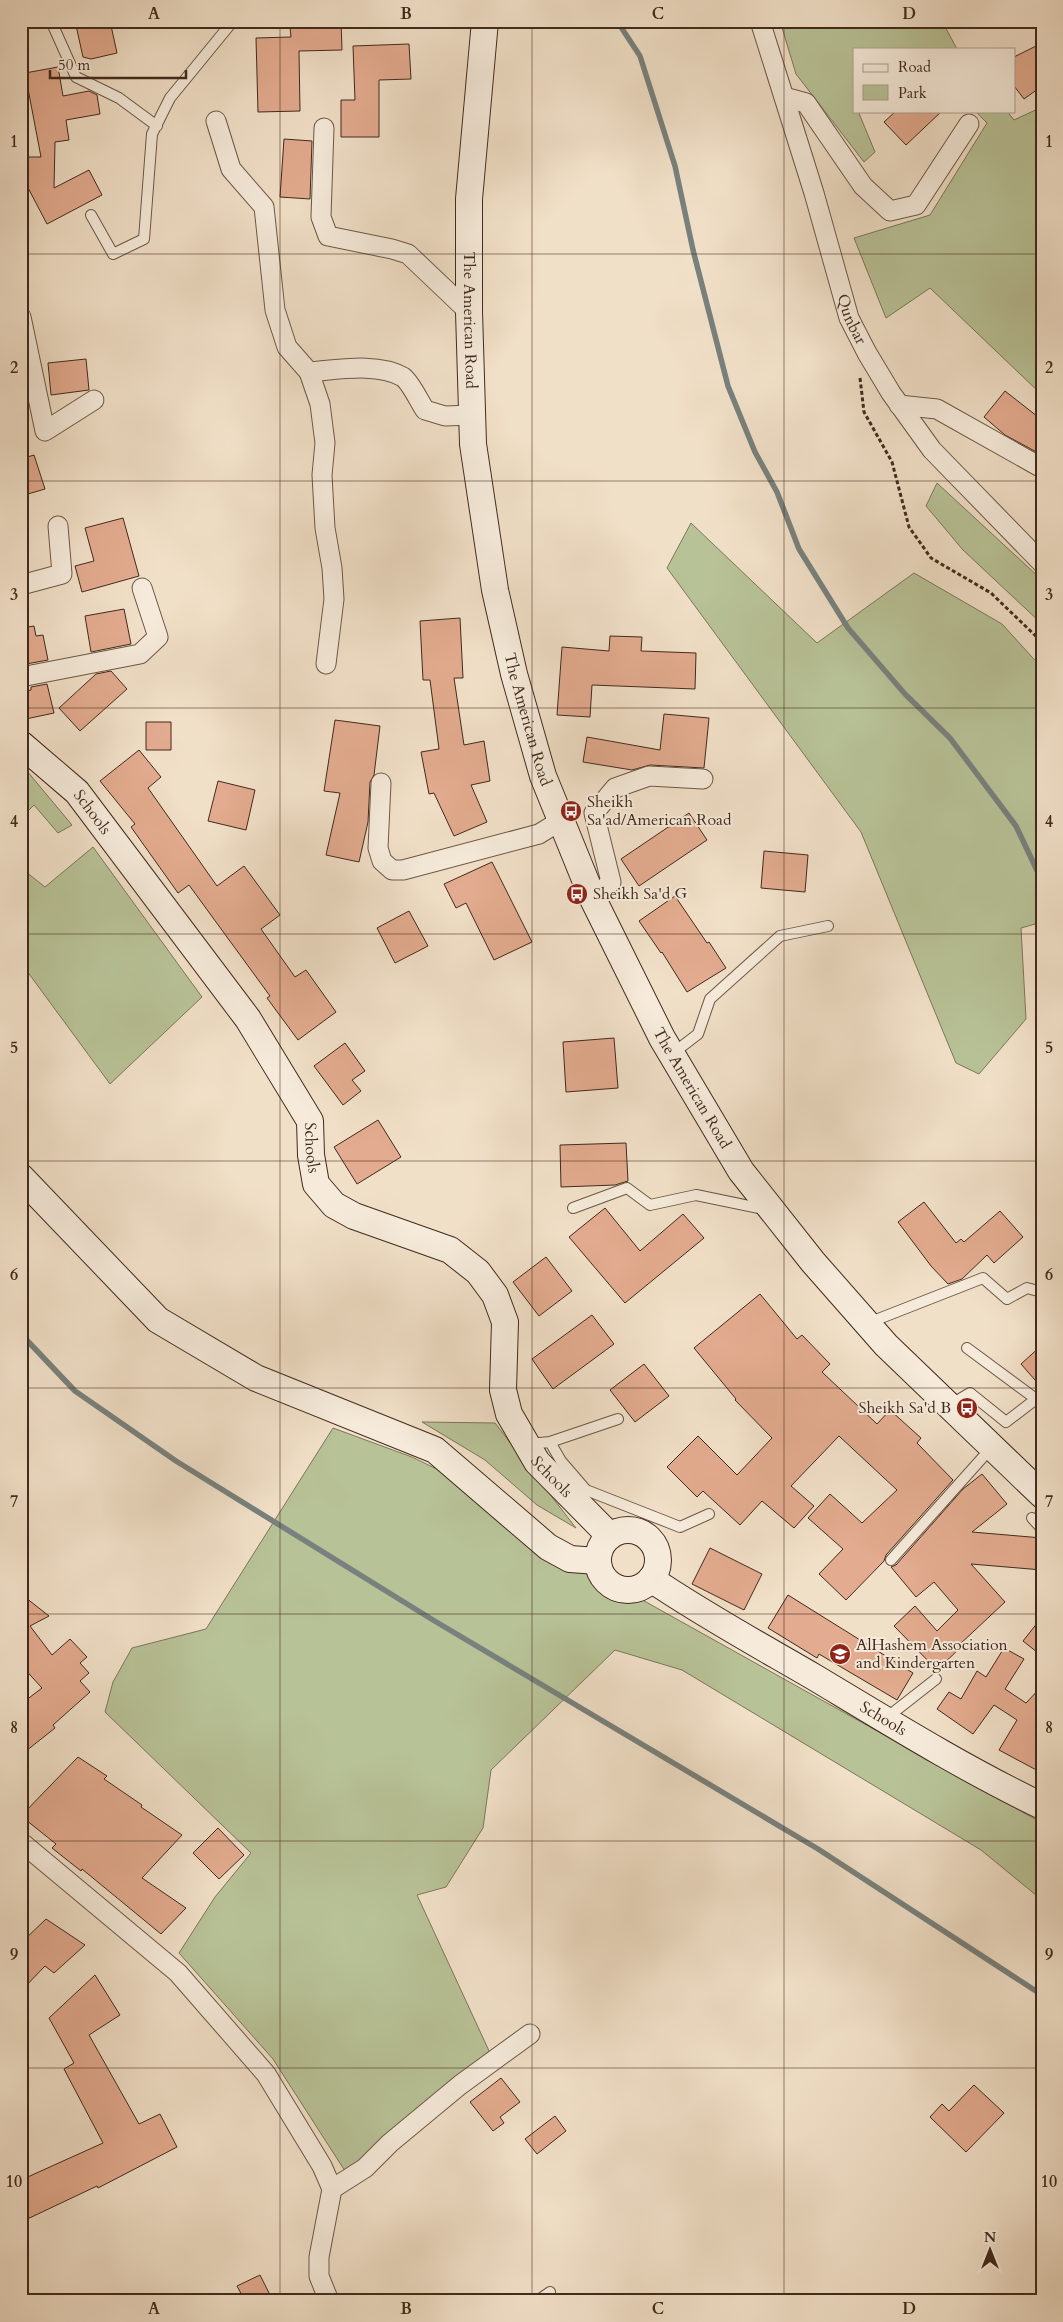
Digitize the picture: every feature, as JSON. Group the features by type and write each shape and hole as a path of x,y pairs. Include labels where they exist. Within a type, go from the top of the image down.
{"street":[{"name":"The American Road","path":"485,21 469,199 469,312 473,444 495,590 514,674 540,766 560,821 594,898 671,1055 741,1171 813,1262 867,1323 1042,1495"},
{"name":"Qunbar","path":"760,21 814,193 849,318 867,354 899,405 932,450 1042,563"},
{"path":"784,97 806,103 863,186 890,211 916,205 970,124"},
{"path":"216,121 231,169 264,207 275,310 287,346 309,372 320,404 325,442 322,475 323,501 334,592 326,664"},
{"path":"324,128 321,217 328,236 408,254 469,312"},
{"path":"21,317 45,431 94,400"},
{"path":"309,372 360,368 390,372 404,378 424,410 445,416 472,415"},
{"path":"899,405 937,409 1042,468"},
{"path":"21,585 62,574 58,526"},
{"path":"21,677 140,654 158,637 142,588"},
{"name":"Schools","path":"21,744 77,792 248,1019 310,1121 311,1155 316,1184 334,1204 354,1216 450,1250 478,1272 495,1295 505,1322 504,1390 509,1414 538,1443 537,1462 610,1536"},
{"path":"594,898 611,882 594,813 615,788 649,776 703,779"},
{"path":"381,783 378,848 382,861 392,870 403,870 538,834 560,821"},
{"path":"21,1177 158,1320 256,1378 435,1450 548,1547 570,1558 598,1561"},
{"path":"622,1531 636,1531 652,1542 658,1561 651,1579 643,1586 633,1589 618,1588 606,1580 600,1571 598,1561 601,1547 610,1536 622,1531"},
{"name":"Schools","path":"651,1579 699,1612 970,1771 1042,1806"},
{"path":"21,1842 178,1973 266,2074 322,2166 332,2189 319,2256 319,2276 329,2301"},
{"path":"332,2189 365,2168 390,2143 460,2085 530,2034"}],"lane":[{"path":"51,21 76,77 119,98 157,126"},
{"path":"91,215 113,254 144,239 152,134 170,98 233,21"},
{"path":"671,1055 698,1034 710,999 780,936 828,926"},
{"path":"573,1208 627,1188 650,1205 696,1194 772,1210"},
{"path":"867,1323 983,1278 1007,1299 1027,1288 1042,1292"},
{"path":"950,1406 970,1392 1006,1422 1036,1399 967,1348"},
{"path":"538,1443 618,1419"},
{"path":"538,1443 561,1461 586,1490 680,1527 709,1514"},
{"path":"891,1560 992,1447"},
{"path":"1032,1518 1042,1529"},
{"path":"884,1719 936,1679"},
{"path":"537,2301 550,2292"}],"path":[{"path":"859,376 864,412 892,462 909,527 931,558 991,593 1042,642"}],"green space":[{"path":"780,21 942,21 956,48 853,48 853,112 858,112 875,152 864,162 796,74"},
{"path":"1042,107 1042,395 930,288 886,318 854,238 930,215 987,123 976,112 1008,112 1014,120"},
{"path":"937,483 1042,580 1042,624 963,550 926,506"},
{"path":"691,523 817,643 914,573 1002,624 1042,668 1042,922 1021,928 1026,1019 979,1074 956,1063 861,832 667,568"},
{"path":"21,764 72,825 58,833 34,805 21,818"},
{"path":"93,847 202,997 110,1084 21,963 21,868 45,887"},
{"path":"422,1422 495,1423 576,1528 537,1505 485,1460"},
{"path":"333,1428 412,1457 455,1478 612,1583 1042,1823 1042,1900 981,1850 682,1670 615,1650 491,1770 483,1828 446,1887 417,1895 490,2053 373,2152 345,2171 273,2059 179,1953 215,1897 251,1853 105,1712 113,1682 132,1648 206,1629"}],"building":[{"path":"75,21 110,21 117,53 91,59 83,57"},
{"path":"307,21 341,21 342,50 299,51 300,111 258,112 256,38 291,37 290,27 307,26"},
{"path":"1042,43 1042,86 1024,99 1016,89 1016,56"},
{"path":"409,44 411,79 379,80 379,137 341,137 341,100 355,100 353,46"},
{"path":"58,67 63,96 89,91 97,95 100,114 66,120 69,140 55,142 54,188 89,170 102,195 47,224 26,184 21,184 21,157 41,157 25,73"},
{"path":"895,112 941,112 906,145 884,122"},
{"path":"284,139 312,141 310,199 280,197"},
{"path":"86,359 89,390 51,395 48,363"},
{"path":"1005,391 1042,420 1042,455 1005,435 984,417"},
{"path":"34,455 45,489 21,496 21,459"},
{"path":"123,518 139,576 82,592 75,566 94,561 85,528"},
{"path":"124,609 131,644 91,652 85,616"},
{"path":"460,618 463,678 454,678 464,745 484,741 490,781 471,785 487,822 454,836 434,793 429,794 421,752 439,749 430,680 423,680 420,621"},
{"path":"34,626 36,636 43,635 48,660 26,664 21,628"},
{"path":"610,636 642,637 641,651 696,653 695,689 592,685 590,717 557,715 562,647 609,651"},
{"path":"111,671 127,689 80,731 59,708 96,674"},
{"path":"47,684 54,713 21,720 21,692 31,690 31,687"},
{"path":"664,714 709,718 704,768 650,765 632,770 583,762 587,737 660,750"},
{"path":"335,720 380,726 374,775 370,782 368,822 359,862 326,855 340,793 324,791"},
{"path":"146,722 171,722 171,750 146,750"},
{"path":"139,750 161,777 148,788 217,886 244,866 280,915 261,929 295,977 306,970 336,1012 298,1040 267,998 270,996 189,885 178,893 131,827 135,824 100,781"},
{"path":"218,781 255,790 246,830 208,821"},
{"path":"689,813 707,840 639,886 621,859"},
{"path":"764,851 808,855 805,892 761,888"},
{"path":"492,862 532,942 494,960 466,903 456,908 444,884"},
{"path":"675,896 726,968 687,992 662,952 639,921"},
{"path":"409,911 428,946 395,963 377,928"},
{"path":"614,1038 618,1088 566,1092 563,1042"},
{"path":"345,1043 365,1071 352,1080 361,1091 343,1105 314,1066"},
{"path":"378,1120 401,1157 357,1184 334,1147"},
{"path":"626,1143 628,1181 615,1185 561,1187 560,1145"},
{"path":"924,1202 956,1243 961,1239 964,1242 1000,1211 1023,1237 994,1263 987,1255 962,1279 948,1284 931,1266 898,1222"},
{"path":"605,1208 640,1251 683,1214 704,1238 625,1303 569,1237"},
{"path":"546,1257 572,1291 539,1316 513,1282"},
{"path":"760,1294 797,1339 802,1335 830,1364 822,1372 877,1424 890,1410 921,1438 917,1443 953,1480 886,1555 884,1561 846,1600 819,1574 843,1549 808,1518 830,1494 862,1523 897,1490 839,1436 791,1486 814,1506 794,1528 762,1501 740,1525 703,1491 697,1497 667,1467 698,1436 737,1475 772,1438 735,1400 694,1348"},
{"path":"592,1315 614,1344 553,1389 532,1359"},
{"path":"1042,1345 1042,1388 1021,1364"},
{"path":"644,1364 669,1396 635,1422 610,1390"},
{"path":"982,1474 1007,1504 972,1532 1042,1538 1042,1570 971,1564 1005,1602 958,1646 960,1648 937,1670 894,1626 915,1606 937,1631 958,1610 934,1582 916,1597 891,1567 896,1565 963,1489"},
{"path":"710,1548 762,1574 744,1610 692,1584"},
{"path":"21,1594 49,1616 30,1626 52,1655 70,1639 87,1657 80,1663 89,1673 80,1681 90,1692 53,1725 55,1728 21,1755 21,1704 42,1688 21,1665"},
{"path":"788,1595 913,1673 897,1700 819,1654 817,1658 768,1628"},
{"path":"1042,1617 1042,1656 1023,1641"},
{"path":"1004,1648 1024,1659 1005,1689 1026,1703 1042,1686 1042,1773 999,1750 1017,1720 994,1705 973,1734 937,1709 949,1692 961,1699 977,1671 986,1677"},
{"path":"78,1757 107,1776 104,1779 142,1805 141,1807 182,1835 142,1878 186,1908 161,1934 82,1869 81,1871 52,1848 56,1844 21,1816"},
{"path":"218,1828 244,1855 219,1879 193,1853"},
{"path":"46,1919 85,1945 54,1973 45,1966 21,1991 21,1943"},
{"path":"95,1975 120,2015 89,2035 139,2124 160,2114 177,2147 98,2188 97,2186 21,2222 21,2180 103,2143 64,2069 74,2063 49,2018"},
{"path":"501,2078 520,2102 500,2117 504,2123 493,2131 470,2102"},
{"path":"974,2085 1004,2113 966,2152 930,2117 942,2104 949,2111"},
{"path":"555,2116 566,2131 537,2154 525,2139"},
{"path":"260,2275 273,2301 245,2301 237,2286"}],"waterway":[{"path":"617,21 640,56 675,166 693,250 728,386 755,452 777,492 799,549 848,628 905,694 950,738 1016,826 1042,881"},
{"path":"21,1334 75,1391 176,1461 433,1620 818,1849 1042,1995"}],"place":[{"name":"Sheikh Sa'ad/American Road","path":"571,811"},
{"name":"Sheikh Sa'd G","path":"577,894"},
{"name":"Sheikh Sa'd B","path":"967,1408"},
{"name":"AlHashem Association and Kindergarten","path":"840,1654"}]}
